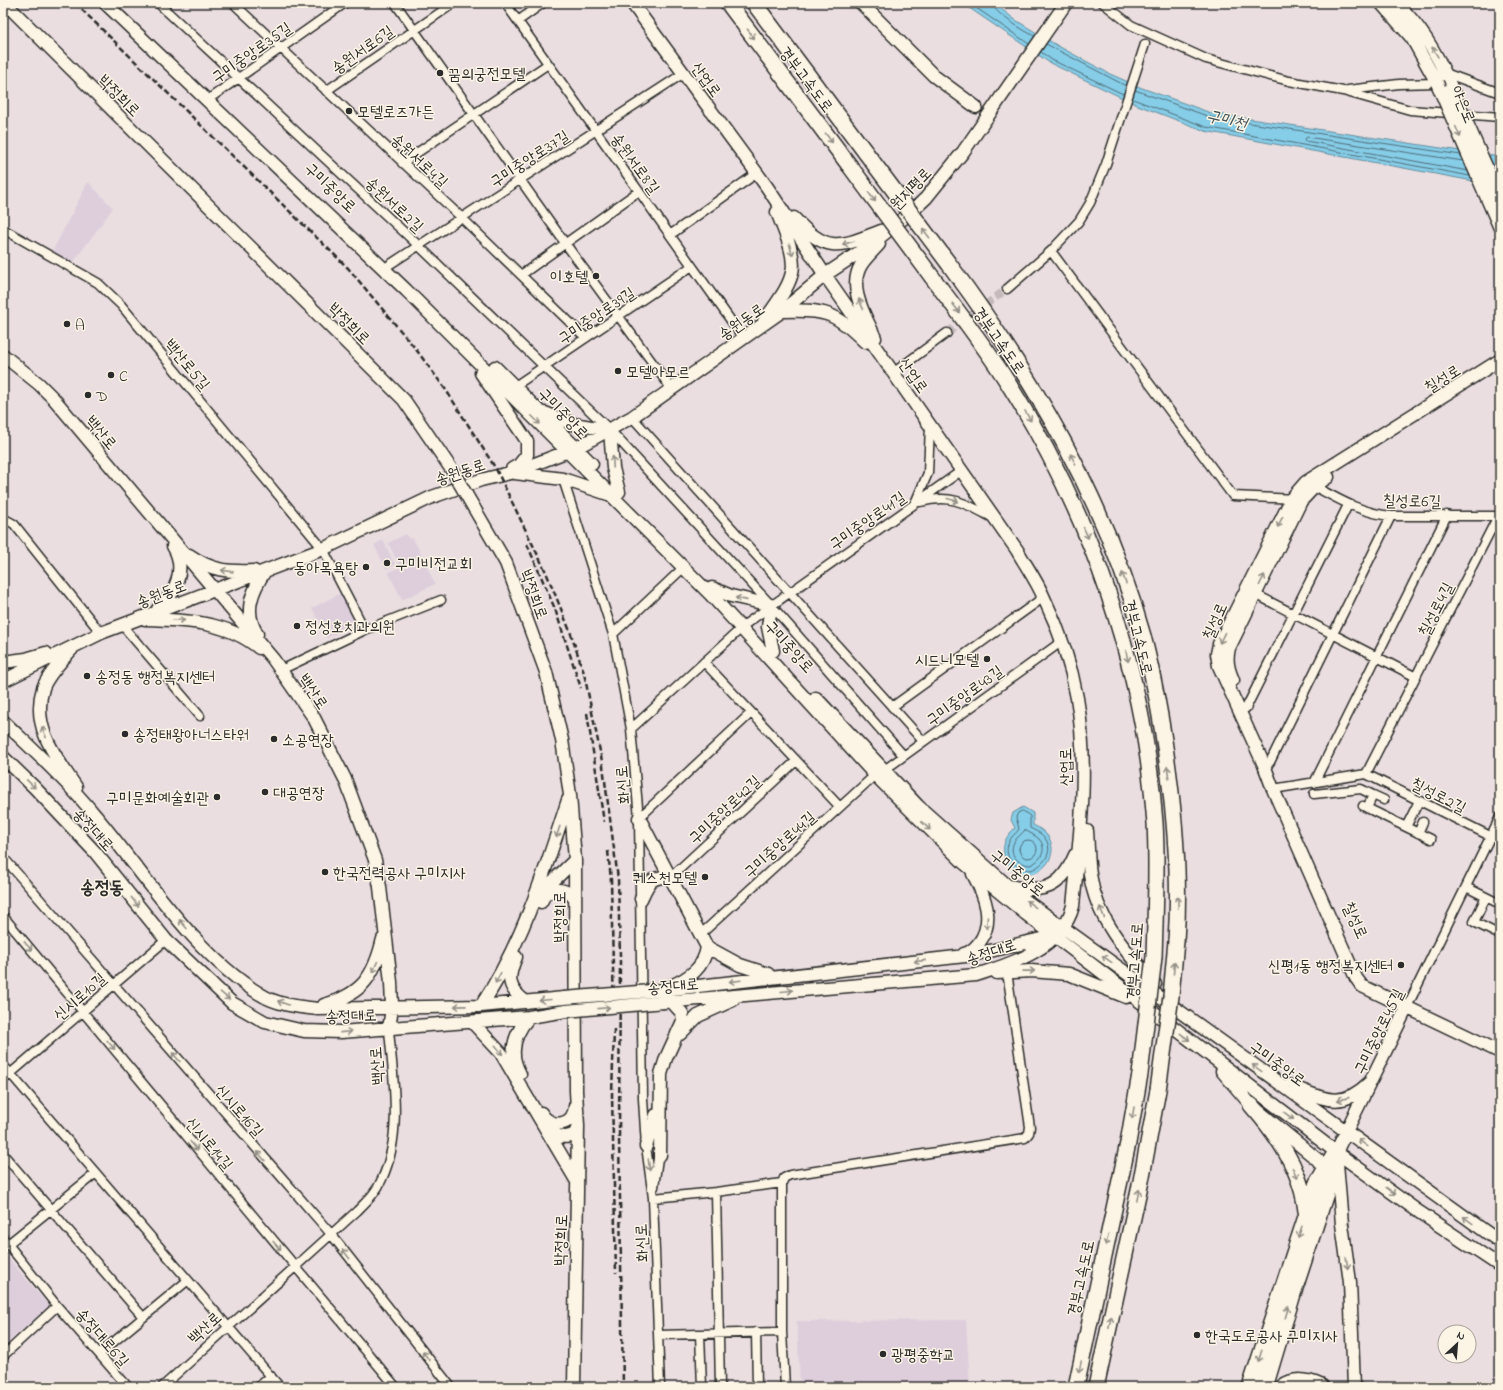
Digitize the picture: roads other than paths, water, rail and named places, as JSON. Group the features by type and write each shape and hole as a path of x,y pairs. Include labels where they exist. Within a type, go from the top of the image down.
{"highway":[{"name":"경부고속도로","path":"728,3 979,339 1008,383 1068,491 1109,591 1123,639 1149,764 1155,824 1154,957 1140,1074 1128,1143 1076,1387"},
{"name":"경부고속도로","path":"754,3 949,264 1006,344 1056,428 1088,488 1106,529 1125,579 1143,636 1164,736 1175,827 1178,913 1171,996 1158,1090 1141,1181 1096,1387"},
{"path":"1251,1105 1282,1147 1302,1186 1306,1213"},
{"path":"1265,1387 1327,1176 1336,1152"},
{"path":"1250,1387 1306,1213 1317,1183 1327,1176"},
{"path":"1283,1387 1290,1382 1309,1381 1321,1387"}],"street":[{"name":"박정희로","path":"5,3 404,400 452,470 506,563 546,672 562,740 570,795 575,860 576,1091 578,1126 574,1387"},
{"name":"구미중앙로","path":"105,3 275,164 463,347 572,450 712,588 879,773 963,862 1002,896 1336,1152 1419,1212 1500,1266"},
{"name":"구미중앙로","path":"113,3 213,96 539,410 572,450"},
{"name":"송원서로2길","path":"158,3 419,246 610,430"},
{"name":"송원서로4길","path":"233,3 462,218 586,338"},
{"name":"구미중앙로35길","path":"213,96 345,3"},
{"name":"송원서로6길","path":"395,3 565,243 671,388"},
{"name":"송원서로6길","path":"326,91 454,3"},
{"name":"송원서로8길","path":"505,3 744,339"},
{"path":"518,21 543,3"},
{"name":"산업로","path":"632,3 767,187 825,275 1017,550 1044,597 1062,642 1077,699 1083,779 1080,843 1073,906 1070,916 1063,927 1054,936"},
{"path":"860,3 934,76 976,107"},
{"name":"원지평로","path":"825,275 898,224 935,187 963,152 999,102 1066,3"},
{"path":"1103,3 1131,25 1206,59 1289,81 1343,91 1410,110 1500,117"},
{"name":"야은로","path":"1381,3 1412,38 1437,83 1500,228"},
{"name":"야은로","path":"1396,3 1424,35 1445,73 1500,198"},
{"path":"1007,289 1051,251 1079,221 1090,203 1110,150 1143,47"},
{"path":"402,163 548,64"},
{"name":"구미중앙로37길","path":"389,265 684,73"},
{"path":"1445,73 1500,93"},
{"path":"1343,91 1399,84 1437,83"},
{"path":"670,235 757,173"},
{"path":"767,187 807,232 827,244 846,244 898,224"},
{"path":"758,328 788,286 792,277 794,265 792,250 767,187"},
{"path":"521,275 639,191"},
{"path":"890,369 858,300 856,286 860,266 898,224"},
{"name":"백산로5길","path":"3,229 98,283 121,305 324,549"},
{"path":"1051,251 1233,496 1296,500"},
{"name":"구미중앙로39길","path":"514,386 692,266"},
{"name":"송원동로","path":"3,681 101,633 324,549 432,498 481,480 514,472 572,450 632,417 671,388 744,339 782,311 825,275"},
{"path":"782,311 814,311 840,319 890,369"},
{"path":"890,369 947,333"},
{"path":"463,347 523,433 528,449 527,455 519,465 481,480"},
{"name":"백산로","path":"3,355 39,384 54,399 169,538 215,590 273,660 314,718 345,779 374,860 385,930 392,1007 389,1030 395,1111 393,1142 389,1162 382,1180 372,1196 162,1387"},
{"name":"칠성로","path":"1500,360 1310,484 1296,500 1219,644 1217,654 1219,666 1276,789 1356,978 1362,986 1380,996 1407,1007 1500,1052"},
{"name":"칠성로","path":"1310,484 1500,370"},
{"path":"539,410 573,424 610,430 771,605 903,755"},
{"path":"632,417 923,741"},
{"path":"915,503 928,473 930,426"},
{"path":"514,472 562,479 614,493 610,430"},
{"name":"구미중앙로41길","path":"744,625 961,471"},
{"name":"화신로","path":"562,479 613,634 631,729 639,818 643,1099 646,1146 653,1198 660,1387"},
{"name":"칠성로6길","path":"1310,484 1348,505 1363,511 1391,516 1499,516"},
{"name":"구미중앙로","path":"614,493 683,568 773,652 879,773 1008,886 1177,1010 1500,1242"},
{"path":"915,503 937,498 948,499 964,503 995,519"},
{"name":"칠성로","path":"1276,789 1270,762 1228,670 1226,658 1228,648 1255,594 1296,500"},
{"path":"1246,708 1348,505"},
{"name":"칠성로4길","path":"1376,656 1447,515"},
{"path":"1270,762 1391,516"},
{"name":"칠성로4길","path":"1416,677 1499,516"},
{"path":"3,518 14,524 101,633"},
{"name":"백산로","path":"169,538 185,552 214,569 228,572 265,571"},
{"name":"백산로","path":"140,618 157,610 165,604 175,588 178,578 178,558 169,538"},
{"path":"324,549 365,630"},
{"path":"613,634 683,568"},
{"name":"백산로","path":"265,571 255,586 250,599 250,608 256,632 273,660"},
{"path":"712,588 731,596 771,605"},
{"path":"1255,594 1416,677 1366,774 1276,789"},
{"path":"892,706 1044,597"},
{"name":"백산로","path":"281,670 365,630 441,600"},
{"path":"771,605 768,627 773,652"},
{"name":"백산로","path":"140,618 188,620 214,625 256,645 273,660"},
{"name":"송원동로","path":"122,625 200,716"},
{"path":"631,729 744,625"},
{"name":"구미중앙로43길","path":"879,773 1062,642"},
{"path":"3,662 26,659 76,644"},
{"path":"76,644 59,664 43,687 40,707 41,727 50,748 93,812"},
{"path":"1314,783 1376,656"},
{"path":"704,662 840,807"},
{"path":"751,713 639,818 707,947 706,959 700,966 679,983 666,998 682,1013 683,1021 663,1066 660,1085 660,1155 653,1198 716,1192 782,1183"},
{"name":"송정대로","path":"3,721 93,812 217,963 261,995 292,1006 310,1008 480,1006 564,998 666,998 751,995 976,975 1026,957 1042,947 1054,936"},
{"name":"송정대로","path":"3,757 36,788 95,852 166,940 232,1003 265,1022 304,1031 341,1032 389,1030 529,1017 666,998 783,975 938,959 990,952 1028,941 1054,936"},
{"name":"구미중앙로42길","path":"671,877 796,761"},
{"name":"구미중앙로44길","path":"701,934 879,773"},
{"name":"칠성로2길","path":"1366,774 1500,841"},
{"path":"1083,779 1090,875 1101,910 1109,928 1126,951 1177,1010"},
{"path":"1314,794 1362,790 1384,800"},
{"path":"526,1002 517,995 511,986 510,978 513,965 542,891 570,795"},
{"path":"1373,795 1365,807 1431,839"},
{"path":"1406,827 1419,801"},
{"name":"구미중앙로45길","path":"1336,1152 1500,818"},
{"path":"1418,833 1423,822"},
{"path":"1008,886 1038,890 1056,883 1068,871 1080,843"},
{"name":"신시로16길","path":"3,857 331,1234 450,1387"},
{"path":"480,1006 498,980 548,878 560,868 575,860"},
{"path":"938,959 968,953 976,946 988,928 988,917 983,892 972,873 963,862"},
{"path":"641,899 649,882 656,877 671,877"},
{"path":"1466,887 1500,904"},
{"path":"542,891 555,889 562,890 567,892 575,899"},
{"path":"1486,896 1474,922 1500,935"},
{"name":"신시로14길","path":"3,916 396,1387"},
{"path":"310,1008 340,1000 363,985 371,975 379,958 385,930"},
{"name":"신시로10길","path":"3,1080 166,940"},
{"path":"707,947 752,970 765,974 783,975"},
{"path":"976,975 1031,970 1069,974 1144,1005"},
{"path":"785,1387 782,1332 782,1183 784,1178 790,1175 1025,1138 1029,1133 1030,1127 1007,972"},
{"path":"676,1037 698,1016 723,1003 751,995"},
{"path":"529,1017 520,1027 513,1048 517,1069 577,1181"},
{"path":"472,1022 501,1053 545,1123 555,1134 566,1137 575,1134 578,1126"},
{"path":"1205,1052 1251,1105 1318,1160 1327,1176 1342,1224"},
{"path":"3,1065 187,1281 280,1387"},
{"path":"1276,1081 1337,1101 1353,1096 1374,1077"},
{"path":"545,1123 557,1125 568,1121 572,1117 575,1110 576,1091"},
{"name":"화신로","path":"643,1099 653,1126 660,1155"},
{"path":"646,1146 660,1100"},
{"path":"1336,1152 1342,1224 1350,1282 1354,1387"},
{"path":"3,1154 143,1317"},
{"path":"5,1241 51,1209 96,1173"},
{"path":"716,1192 720,1387"},
{"name":"송정대로6길","path":"5,1241 57,1306 128,1387"},
{"path":"99,1354 187,1281"},
{"name":"송정대로6길","path":"3,1356 57,1306"},
{"path":"756,1332 758,1387"},
{"path":"659,1335 782,1332"},
{"path":"700,1334 702,1387"},
{"path":"258,1387 271,1376"}],"water":[{"name":"구미천","path":"962,3 994,3 1014,19 1058,46 1110,74 1142,88 1211,113 1500,157 1500,186 1205,131 1135,104 1050,63"},
{"path":"1023,807 1033,813 1033,825 1045,833 1051,843 1052,853 1048,862 1041,870 1032,874 1022,874 1012,868 1005,859 1004,855 1006,840 1015,828 1011,820 1013,813"}],"tunnel":[{"path":"947,333 1007,289"}],"railway":[{"path":"75,3 348,268 415,348 446,390 496,469 546,572 570,631 584,673 603,766 618,879 620,956 619,1138 623,1387"},
{"path":"527,544 555,609 581,688"},
{"path":"587,713 604,822"},
{"path":"608,851 611,880 614,1011"},
{"path":"614,1029 612,1095 616,1273"}],"place":[{"name":"꿈의궁전모텔","path":"440,73"},
{"name":"모텔로즈가든","path":"349,111"},
{"name":"이호텔","path":"596,276"},
{"name":"A","path":"67,324"},
{"name":"모텔아모르","path":"618,371"},
{"name":"C","path":"111,375"},
{"name":"D","path":"88,395"},
{"name":"구미비전교회","path":"387,563"},
{"name":"동아목욕탕","path":"366,567"},
{"name":"정성호치과의원","path":"297,626"},
{"name":"시드니모텔","path":"987,659"},
{"name":"송정동 행정복지센터","path":"87,676"},
{"name":"송정태왕아너스타워","path":"125,734"},
{"name":"소공연장","path":"274,739"},
{"name":"대공연장","path":"265,792"},
{"name":"구미문화예술회관","path":"217,797"},
{"name":"한국전력공사 구미지사","path":"325,872"},
{"name":"퀘스천모텔","path":"705,877"},
{"name":"신평1동 행정복지센터","path":"1401,965"},
{"name":"한국도로공사 구미지사","path":"1197,1335"},
{"name":"광평중학교","path":"883,1354"}],"district":[{"name":"송정동","path":"102,887"}]}
